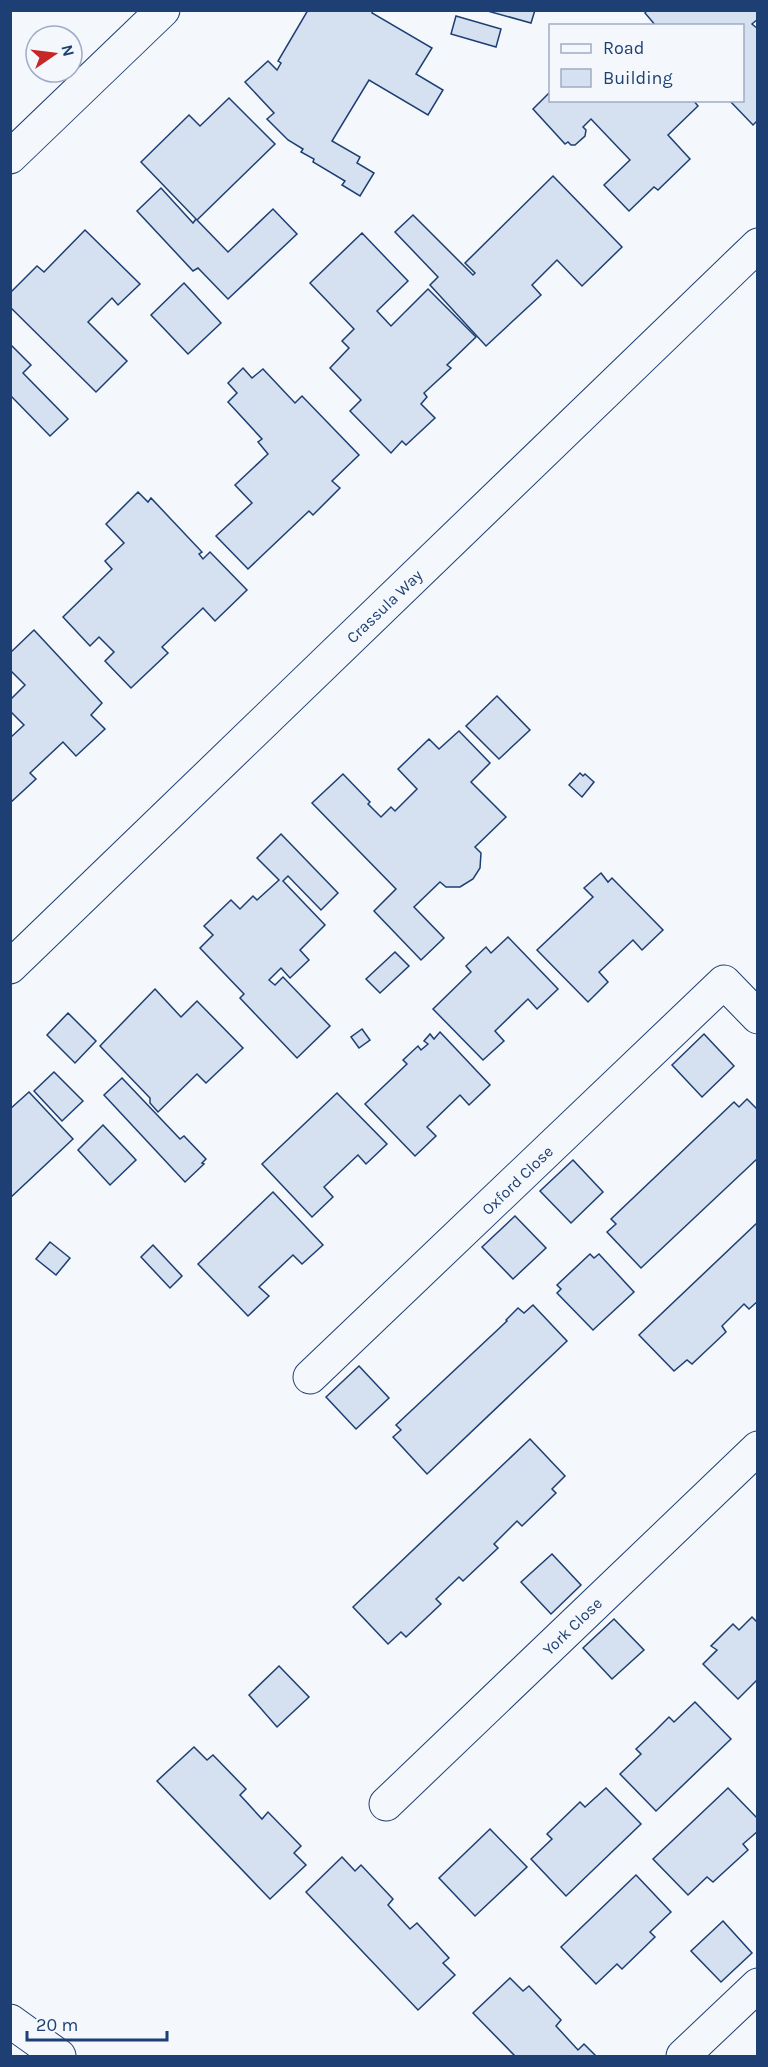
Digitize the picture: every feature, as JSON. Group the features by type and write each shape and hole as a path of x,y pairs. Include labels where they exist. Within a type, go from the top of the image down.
{"street":[{"path":"10,157 163,10"},
{"name":"Crassula Way","path":"10,967 758,245"},
{"name":"Oxford Close","path":"310,1377 724,982 758,1017"},
{"name":"York Close","path":"386,1804 758,1448"},
{"path":"683,2056 758,1985"},
{"path":"10,2021 59,2056"}],"building":[{"path":"308,10 373,10 372,13 432,48 416,74 443,90 428,115 369,80 332,141 360,157 357,163 374,173 360,196 342,185 345,181 313,162 314,159 301,152 303,149 288,140 267,119 274,113 245,82 268,61 277,70 281,63 278,61"},
{"path":"484,10 535,10 531,23"},
{"path":"647,10 758,10 758,19 752,24 758,29 758,120 753,125 731,102 744,102 744,24 654,24 645,13"},
{"path":"456,16 501,29 496,47 451,34"},
{"path":"549,93 549,102 695,102 698,106 668,135 690,159 658,190 654,187 629,211 604,185 630,160 591,119 583,127 586,130 585,136 575,145 568,142 565,144 533,109"},
{"path":"229,98 275,144 197,220 228,252 273,209 297,234 228,299 198,268 193,271 137,211 161,188 193,223 196,219 141,162 189,115 200,126"},
{"path":"553,176 622,247 582,286 557,260 532,285 541,295 486,346 430,285 438,277 395,232 413,215 473,275 475,273 465,263"},
{"path":"85,230 140,284 118,305 112,298 88,322 127,361 96,392 10,307 10,293 37,266 44,272"},
{"path":"362,233 408,281 377,311 391,326 428,289 476,337 447,365 451,368 424,393 427,397 421,404 435,418 406,445 402,441 391,453 350,411 361,400 330,368 349,348 342,341 354,329 310,283"},
{"path":"184,283 221,323 188,354 151,315"},
{"path":"10,344 31,365 23,373 68,419 50,436 10,395"},
{"path":"243,368 252,378 263,369 295,403 302,396 359,455 332,481 340,488 313,515 309,511 248,569 216,536 252,503 235,485 268,454 258,442 262,439 228,402 237,393 228,383"},
{"path":"138,492 148,502 151,498 202,552 199,554 203,559 210,552 247,590 215,621 203,608 162,647 168,653 131,688 105,661 114,652 99,637 90,646 63,617 112,569 105,561 124,543 106,524"},
{"path":"34,630 102,703 91,715 105,729 76,756 63,742 30,773 36,779 10,803 10,738 24,725 10,711 10,700 25,685 10,670 10,653"},
{"path":"497,696 530,730 499,759 466,726"},
{"path":"459,731 490,763 471,782 506,817 475,847 481,853 480,868 473,879 460,887 446,887 440,882 414,907 444,938 421,960 374,911 396,889 312,803 343,774 381,817 391,807 395,811 417,789 398,769 429,739 439,749"},
{"path":"580,773 583,776 585,774 594,782 582,797 569,785"},
{"path":"281,834 338,893 321,910 288,876 283,881 325,925 300,950 309,960 290,978 281,968 269,980 275,985 283,977 330,1026 297,1058 240,998 244,994 200,948 213,935 204,926 231,900 240,909 253,896 257,900 279,880 257,858"},
{"path":"601,873 608,882 612,878 663,930 642,950 633,940 599,972 608,982 588,1002 537,950 593,897 584,888"},
{"path":"508,937 558,989 537,1009 528,999 495,1031 504,1041 483,1060 433,1009 471,972 466,966 486,947 491,953"},
{"path":"395,952 409,966 380,993 366,979"},
{"path":"155,989 181,1017 197,1001 243,1048 206,1083 197,1074 158,1112 150,1103 150,1098 100,1046"},
{"path":"68,1013 96,1041 75,1063 47,1035"},
{"path":"362,1029 370,1040 359,1048 351,1037"},
{"path":"440,1032 490,1085 469,1105 460,1095 427,1127 436,1136 415,1156 365,1104 407,1064 403,1060 418,1046 421,1050 428,1044 424,1041 430,1034 434,1039"},
{"path":"704,1034 734,1066 702,1097 672,1065"},
{"path":"54,1072 83,1101 62,1121 34,1091"},
{"path":"122,1078 180,1139 184,1136 206,1159 202,1163 204,1164 185,1182 104,1095"},
{"path":"29,1092 73,1139 10,1198 10,1109"},
{"path":"337,1093 387,1144 366,1164 358,1155 324,1187 333,1197 312,1217 262,1164"},
{"path":"747,1099 758,1110 758,1158 641,1268 607,1232 616,1224 611,1219 734,1102 739,1107"},
{"path":"103,1125 136,1160 110,1185 78,1150"},
{"path":"573,1160 603,1192 571,1223 540,1191"},
{"path":"273,1192 323,1245 302,1264 293,1255 259,1287 269,1296 248,1316 198,1264"},
{"path":"515,1216 546,1248 513,1279 482,1247"},
{"path":"758,1222 758,1301 749,1309 744,1304 722,1326 726,1332 692,1364 687,1360 674,1371 639,1335"},
{"path":"50,1242 70,1258 56,1275 36,1259"},
{"path":"153,1245 182,1276 170,1288 141,1257"},
{"path":"590,1254 594,1258 599,1254 634,1292 593,1330 557,1293 561,1289 557,1285"},
{"path":"533,1305 567,1341 427,1474 393,1437 401,1430 396,1425 518,1308 524,1313"},
{"path":"359,1366 389,1398 356,1429 326,1397"},
{"path":"530,1439 565,1476 552,1489 556,1493 522,1526 517,1521 494,1544 498,1548 463,1581 459,1577 436,1599 441,1604 406,1637 401,1632 388,1644 353,1607"},
{"path":"552,1554 581,1585 551,1614 521,1582"},
{"path":"752,1617 758,1623 758,1679 738,1699 703,1664 717,1650 711,1646 733,1624 739,1630"},
{"path":"614,1619 644,1650 612,1679 583,1648"},
{"path":"279,1666 309,1697 277,1727 249,1695"},
{"path":"695,1702 731,1739 656,1811 620,1774 641,1754 636,1749 669,1717 674,1722"},
{"path":"194,1747 207,1760 213,1755 246,1789 240,1795 262,1819 268,1812 301,1846 294,1853 306,1865 270,1899 157,1781"},
{"path":"606,1788 641,1824 566,1896 531,1859 552,1839 547,1834 580,1802 585,1807"},
{"path":"728,1788 758,1819 758,1831 743,1844 748,1850 713,1882 707,1877 688,1895 653,1859"},
{"path":"490,1829 527,1867 475,1916 439,1878"},
{"path":"342,1857 355,1871 361,1865 393,1899 388,1905 410,1929 417,1923 449,1958 443,1963 455,1975 418,2010 306,1892"},
{"path":"636,1875 671,1912 650,1932 655,1937 622,1969 617,1964 596,1984 561,1947"},
{"path":"723,1921 752,1953 721,1982 691,1951"},
{"path":"510,1978 523,1991 529,1986 561,2020 556,2026 578,2050 584,2044 596,2056 515,2056 473,2013"}]}
